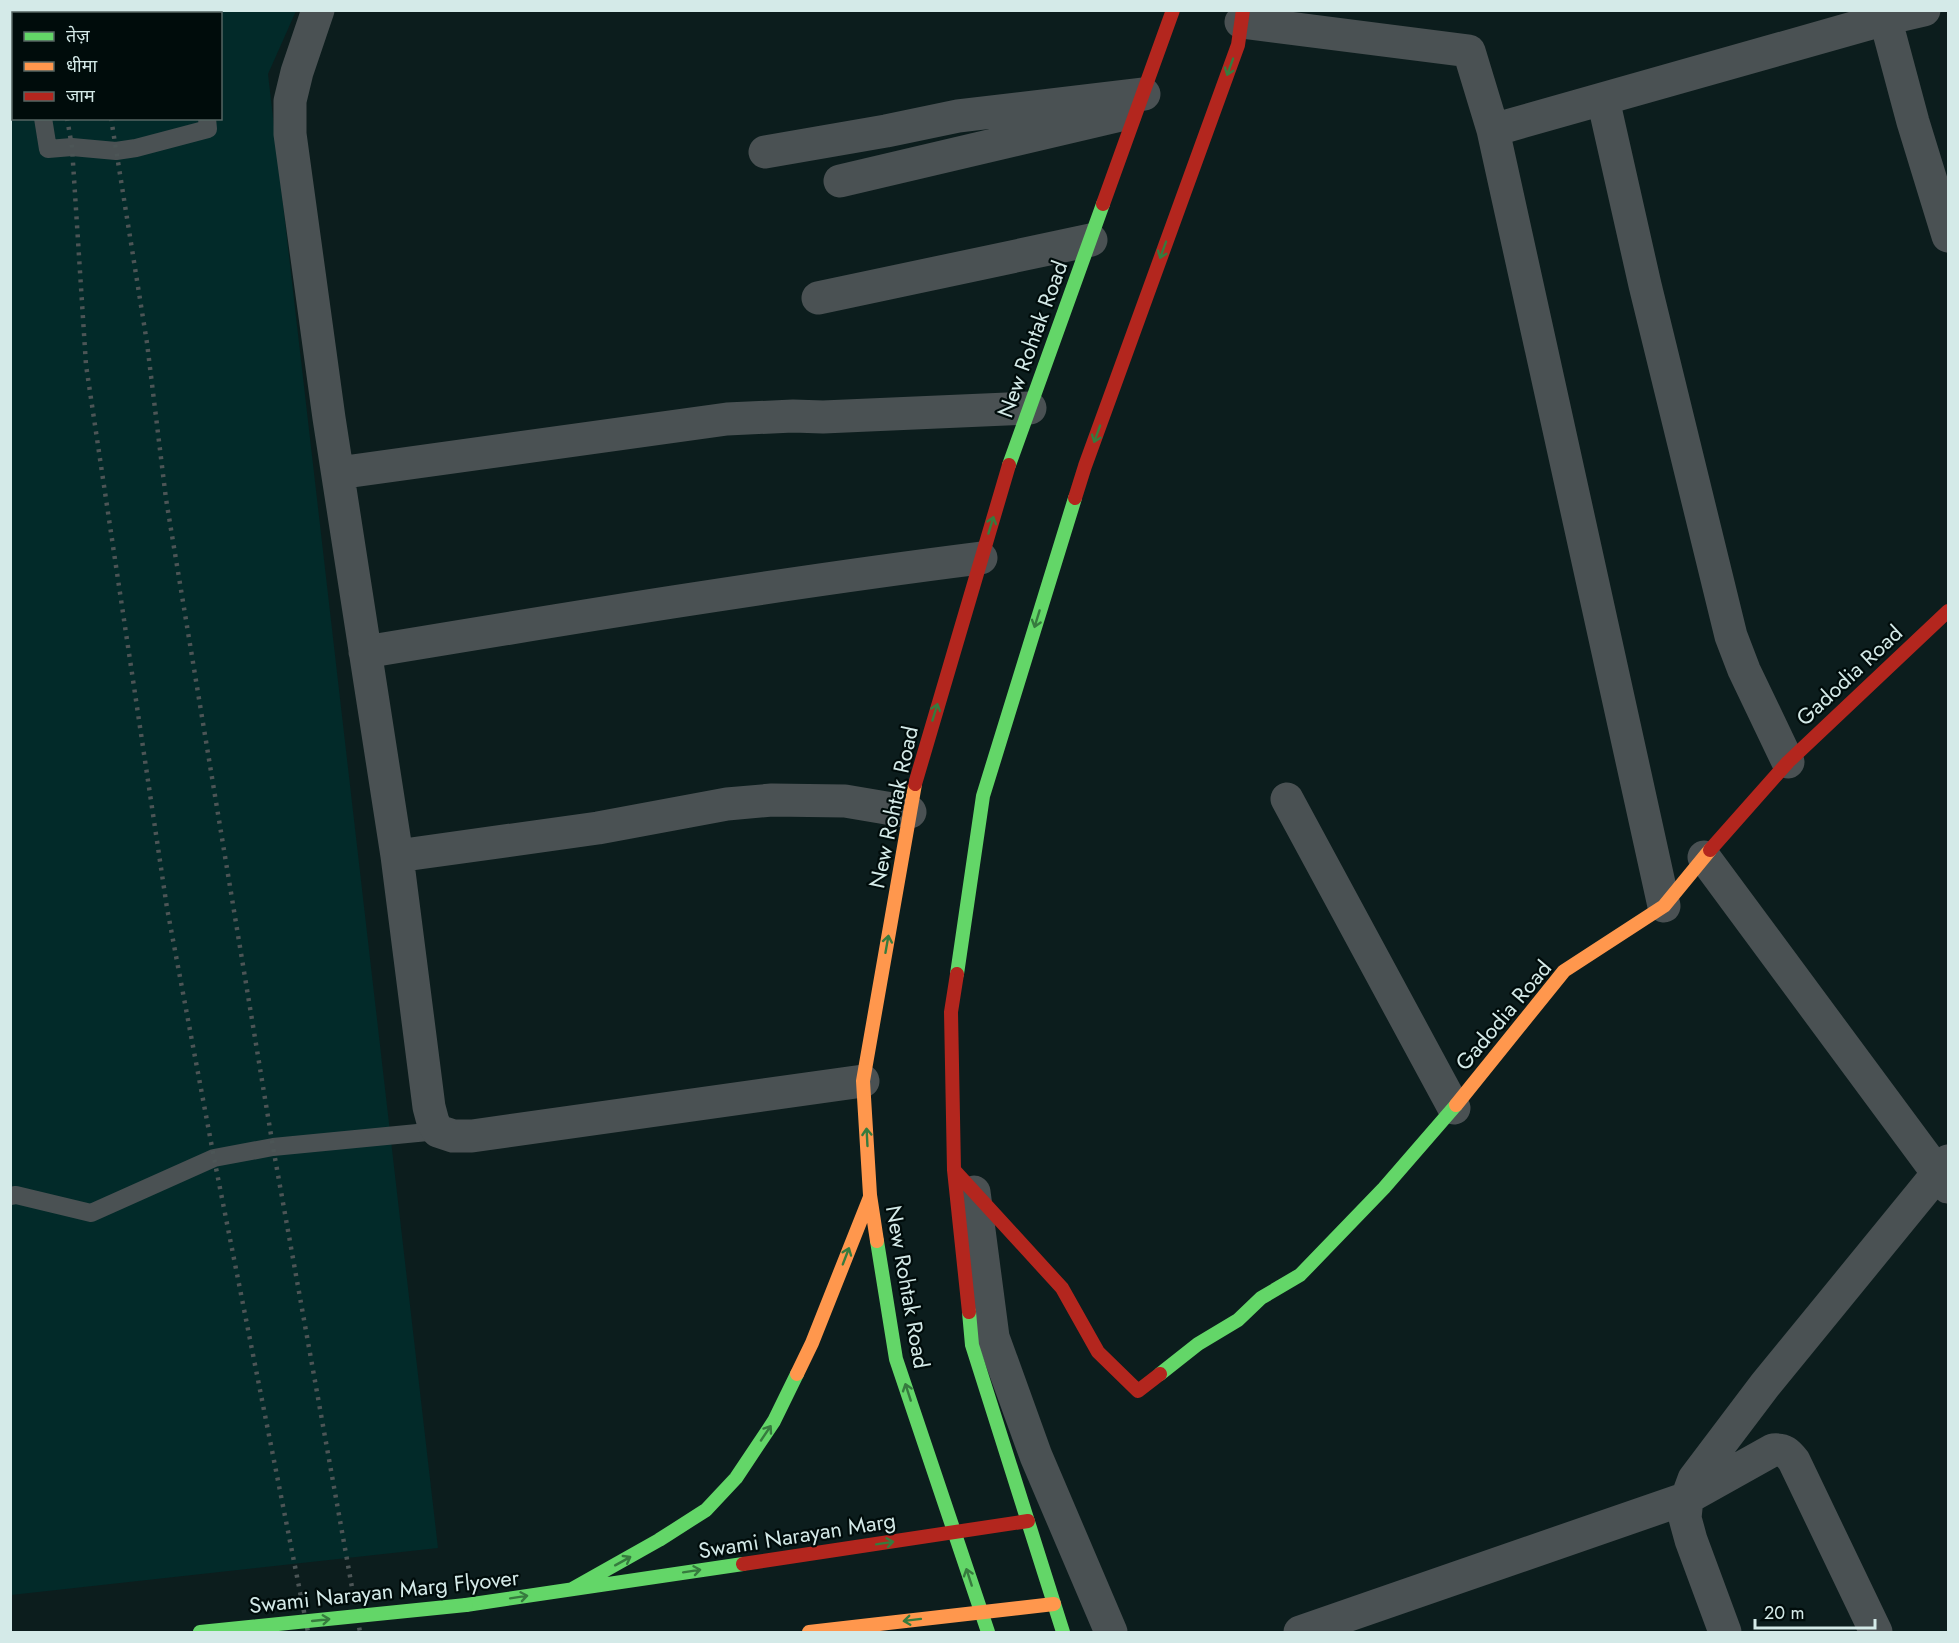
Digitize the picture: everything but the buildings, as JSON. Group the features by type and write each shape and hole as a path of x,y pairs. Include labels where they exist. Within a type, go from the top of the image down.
{"main road":[{"name":"New Rohtak Road","path":"988,1632 896,1359 870,1195 863,1081 918,772 1013,452 1173,10"},
{"path":"1063,1632 972,1345 964,1181 951,1012 983,796 1085,466 1238,45 1242,16"},
{"name":"Gadodia Road","path":"964,1181 1062,1288 1098,1352 1138,1391 1198,1344 1238,1320 1261,1298 1300,1275 1384,1188 1454,1108 1564,971 1664,906 1788,762 1948,611"},
{"path":"572,1589 659,1540 706,1510 736,1478 774,1421 813,1343 870,1195"},
{"name":"Swami Narayan Marg","path":"572,1589 1028,1521"},
{"name":"Swami Narayan Marg Flyover","path":"200,1632 466,1605 572,1589"},
{"path":"809,1632 1054,1604"}],"street":[{"path":"318,10 297,72 290,101 291,134 338,473 397,856 429,1107 433,1122 438,1131 453,1136 472,1136 863,1081"},
{"path":"1493,130 1884,15 1924,10"},
{"path":"1884,15 1913,122 1948,236"},
{"path":"1242,16 1470,51 1493,130 1664,906"},
{"path":"1603,99 1645,285 1731,636 1740,662 1788,762"},
{"path":"765,152 958,116 1141,102"},
{"path":"840,181 1141,102"},
{"path":"818,298 1091,240"},
{"path":"338,473 727,419 1030,408"},
{"path":"366,652 652,605 981,558"},
{"path":"397,856 598,828 727,804 772,800 845,801 910,812"},
{"path":"1287,800 1454,1108"},
{"path":"1704,857 1945,1174 1765,1385 1694,1479 1687,1498 1685,1518 1725,1632"},
{"path":"964,1181 993,1337 1036,1456 1111,1632"},
{"path":"1300,1632 1687,1498 1773,1450 1788,1453 1794,1461 1876,1632"}],"lane":[{"path":"43,120 48,149 72,147 116,151 208,129 207,120"},
{"path":"10,1196 16,1195 91,1213 214,1158 273,1147 438,1131"}],"shaded area":[{"path":"10,11 296,11 268,74 438,1548 11,1595"}],"railway":[{"path":"67,120 72,147 86,365 167,908 308,1632"},
{"path":"111,120 147,343 166,499 273,1147 360,1632"}],"traffic: fast":[{"path":"1009,465 1103,204"},
{"path":"957,974 983,796 1075,498"},
{"path":"1160,1374 1198,1344 1238,1320 1261,1298 1300,1275 1384,1188 1456,1105"},
{"path":"877,1241 896,1359 988,1632"},
{"path":"969,1312 972,1345 1063,1632"},
{"path":"572,1589 659,1540 706,1510 736,1478 774,1421 797,1374"},
{"path":"466,1605 743,1564"},
{"path":"200,1632 466,1605"}],"traffic: slow":[{"path":"877,1241 870,1195 863,1081 915,784"},
{"path":"1456,1105 1564,971 1664,906 1710,850"},
{"path":"797,1374 812,1343 870,1197"},
{"path":"809,1632 1054,1604"}],"traffic: jam":[{"path":"1103,204 1173,10"},
{"path":"1075,498 1238,45 1243,10"},
{"path":"915,784 1009,465"},
{"path":"1710,850 1788,762 1948,611"},
{"path":"957,974 951,1012 954,1170 969,1312"},
{"path":"954,1170 1062,1288 1098,1352 1138,1391 1160,1374"},
{"path":"743,1564 1028,1521"}]}
